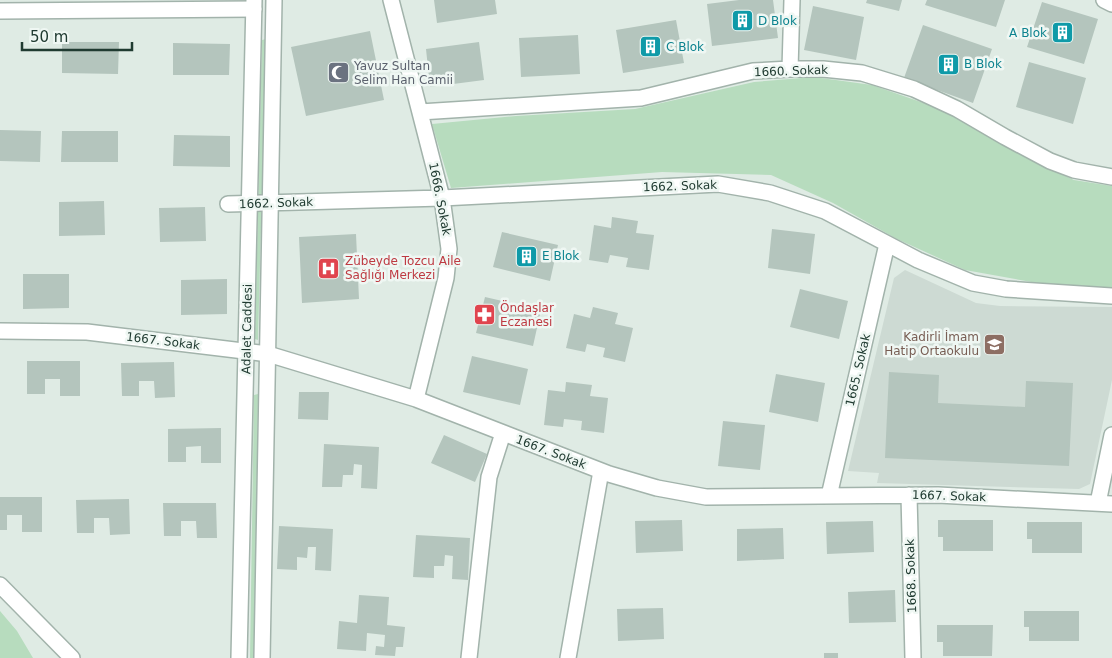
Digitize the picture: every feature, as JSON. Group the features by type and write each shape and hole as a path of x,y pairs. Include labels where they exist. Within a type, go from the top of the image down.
{"street":[{"name":"1666. Sokak","path":"390,0 442,198 449,249 446,278 416,399"},
{"path":"790,69 792,0"},
{"path":"1104,0 1112,4"},
{"path":"262,658 270,203 277,1"},
{"path":"0,11 254,4"},
{"name":"Adalet Caddesi","path":"239,658 254,4"},
{"name":"1660. Sokak","path":"420,112 641,98 753,72 790,69 862,72 914,89 957,109 1050,160 1074,170 1112,176"},
{"name":"1662. Sokak","path":"228,204 442,198 718,184 770,193 825,211 918,260 973,283 1006,289 1112,296"},
{"name":"1665. Sokak","path":"829,496 887,244"},
{"name":"1667. Sokak","path":"0,331 87,332 268,354 416,399 601,471 657,488 706,497 938,494 1105,503"},
{"path":"468,658 489,477 503,433"},
{"path":"1105,503 1112,435"},
{"path":"568,658 601,471"},
{"name":"1668. Sokak","path":"909,495 914,658"},
{"path":"0,585 72,658"}],"shaded area":[{"name":"Kadirli İmam Hatip Ortaokulu","path":"905,270 976,303 1000,306 1112,307 1112,380 1090,484 1079,489 877,483 879,473 848,471 894,278"}],"green space":[{"path":"266,39 258,340 255,339 262,40"},
{"path":"814,77 872,85 938,108 1029,159 1074,180 1112,186 1112,290 1037,283 965,270 897,239 833,203 771,175 662,172 451,188 432,124 516,116 635,109 754,82"},
{"path":"258,394 256,658 250,658 254,395"},
{"path":"0,611 17,631 33,658 0,658"}],"building":[{"path":"434,0 495,0 497,14 437,23"},
{"name":"D Blok","path":"739,0 773,0 778,38 712,46 707,4"},
{"path":"867,0 902,0 899,11 866,3"},
{"name":"A Blok","path":"927,0 1005,0 996,27 925,5"},
{"name":"A Blok","path":"1042,2 1098,19 1084,64 1027,47"},
{"path":"813,6 864,17 856,60 804,50"},
{"name":"C Blok","path":"676,20 684,63 623,73 616,30"},
{"name":"B Blok","path":"923,25 992,49 973,103 904,78"},
{"name":"Yavuz Sultan Selim Han Camii","path":"370,31 384,100 306,116 291,47"},
{"path":"578,35 580,74 521,77 519,38"},
{"path":"62,42 119,42 118,74 62,73"},
{"path":"479,42 484,80 430,87 426,49"},
{"path":"173,43 230,44 229,75 173,75"},
{"name":"B Blok","path":"1029,62 1086,78 1073,124 1016,107"},
{"path":"0,130 41,131 40,162 0,161"},
{"path":"62,131 118,131 118,162 61,162"},
{"path":"174,135 230,136 230,167 173,166"},
{"path":"104,201 105,235 59,236 59,202"},
{"path":"205,207 206,241 160,242 159,208"},
{"path":"612,217 638,221 636,233 654,235 649,270 626,267 628,258 610,255 608,263 589,260 594,225 611,228"},
{"path":"772,229 815,234 810,274 768,268"},
{"name":"E Blok","path":"502,232 558,245 550,281 493,267"},
{"name":"Zübeyde Tozcu Aile Sağlığı Merkezi","path":"356,234 359,299 302,303 299,237"},
{"path":"23,274 69,274 69,308 23,309"},
{"path":"227,279 227,314 181,315 181,280"},
{"path":"800,289 848,301 839,339 790,327"},
{"path":"485,297 541,310 533,346 476,333"},
{"path":"593,307 618,313 615,324 633,328 625,362 603,357 605,348 587,344 585,352 566,348 574,314 590,318"},
{"path":"472,356 528,369 520,405 463,392"},
{"path":"27,361 80,361 80,396 60,396 60,379 45,379 45,394 27,394"},
{"path":"174,362 175,397 155,398 154,381 139,381 139,396 122,396 121,363"},
{"path":"889,372 939,375 938,403 1025,407 1026,381 1073,383 1069,466 885,458"},
{"path":"776,374 825,383 818,422 769,412"},
{"path":"566,382 592,385 590,396 608,398 604,433 581,430 582,421 564,419 563,427 544,425 548,390 565,392"},
{"path":"299,392 329,392 328,420 298,419"},
{"path":"723,421 765,425 760,470 718,466"},
{"path":"221,428 221,463 201,463 201,446 186,447 186,462 168,462 168,429"},
{"path":"444,435 487,454 475,482 431,463"},
{"path":"324,444 379,447 377,489 361,488 362,465 354,464 353,475 343,475 342,487 322,487"},
{"path":"0,497 42,497 42,532 22,532 22,515 7,515 7,530 0,530"},
{"path":"129,499 130,534 110,535 109,518 94,518 94,533 77,533 76,500"},
{"path":"163,503 216,503 217,538 197,538 196,521 181,521 181,536 164,536"},
{"path":"682,520 683,551 636,553 635,521"},
{"path":"938,520 993,520 993,551 943,551 943,537 938,537"},
{"path":"873,521 874,552 827,554 826,522"},
{"path":"1027,522 1082,522 1082,553 1032,553 1032,539 1027,539"},
{"path":"279,526 333,529 331,571 315,570 316,547 308,547 307,558 297,557 297,570 277,569"},
{"path":"783,528 784,559 737,561 737,529"},
{"path":"416,535 470,538 468,580 452,579 453,556 445,555 444,566 434,566 434,578 413,577"},
{"path":"895,590 896,622 849,623 848,592"},
{"path":"359,595 389,597 387,625 405,627 403,647 396,647 395,656 375,655 376,646 384,647 385,635 367,633 366,651 337,649 339,621 357,623"},
{"path":"663,608 664,639 618,641 617,609"},
{"path":"1024,611 1079,611 1079,641 1029,641 1029,627 1024,627"},
{"path":"937,625 993,625 992,656 943,656 943,642 937,642"},
{"path":"824,653 838,653 838,658 824,658"}],"place":[{"name":"D Blok","path":"742,21"},
{"name":"A Blok","path":"1063,33"},
{"name":"C Blok","path":"650,47"},
{"name":"B Blok","path":"948,64"},
{"name":"Yavuz Sultan Selim Han Camii","path":"338,73"},
{"name":"E Blok","path":"526,256"},
{"name":"Zübeyde Tozcu Aile Sağlığı Merkezi","path":"329,268"},
{"name":"Öndaşlar Eczanesi","path":"484,315"},
{"name":"Kadirli İmam Hatip Ortaokulu","path":"995,344"}]}
